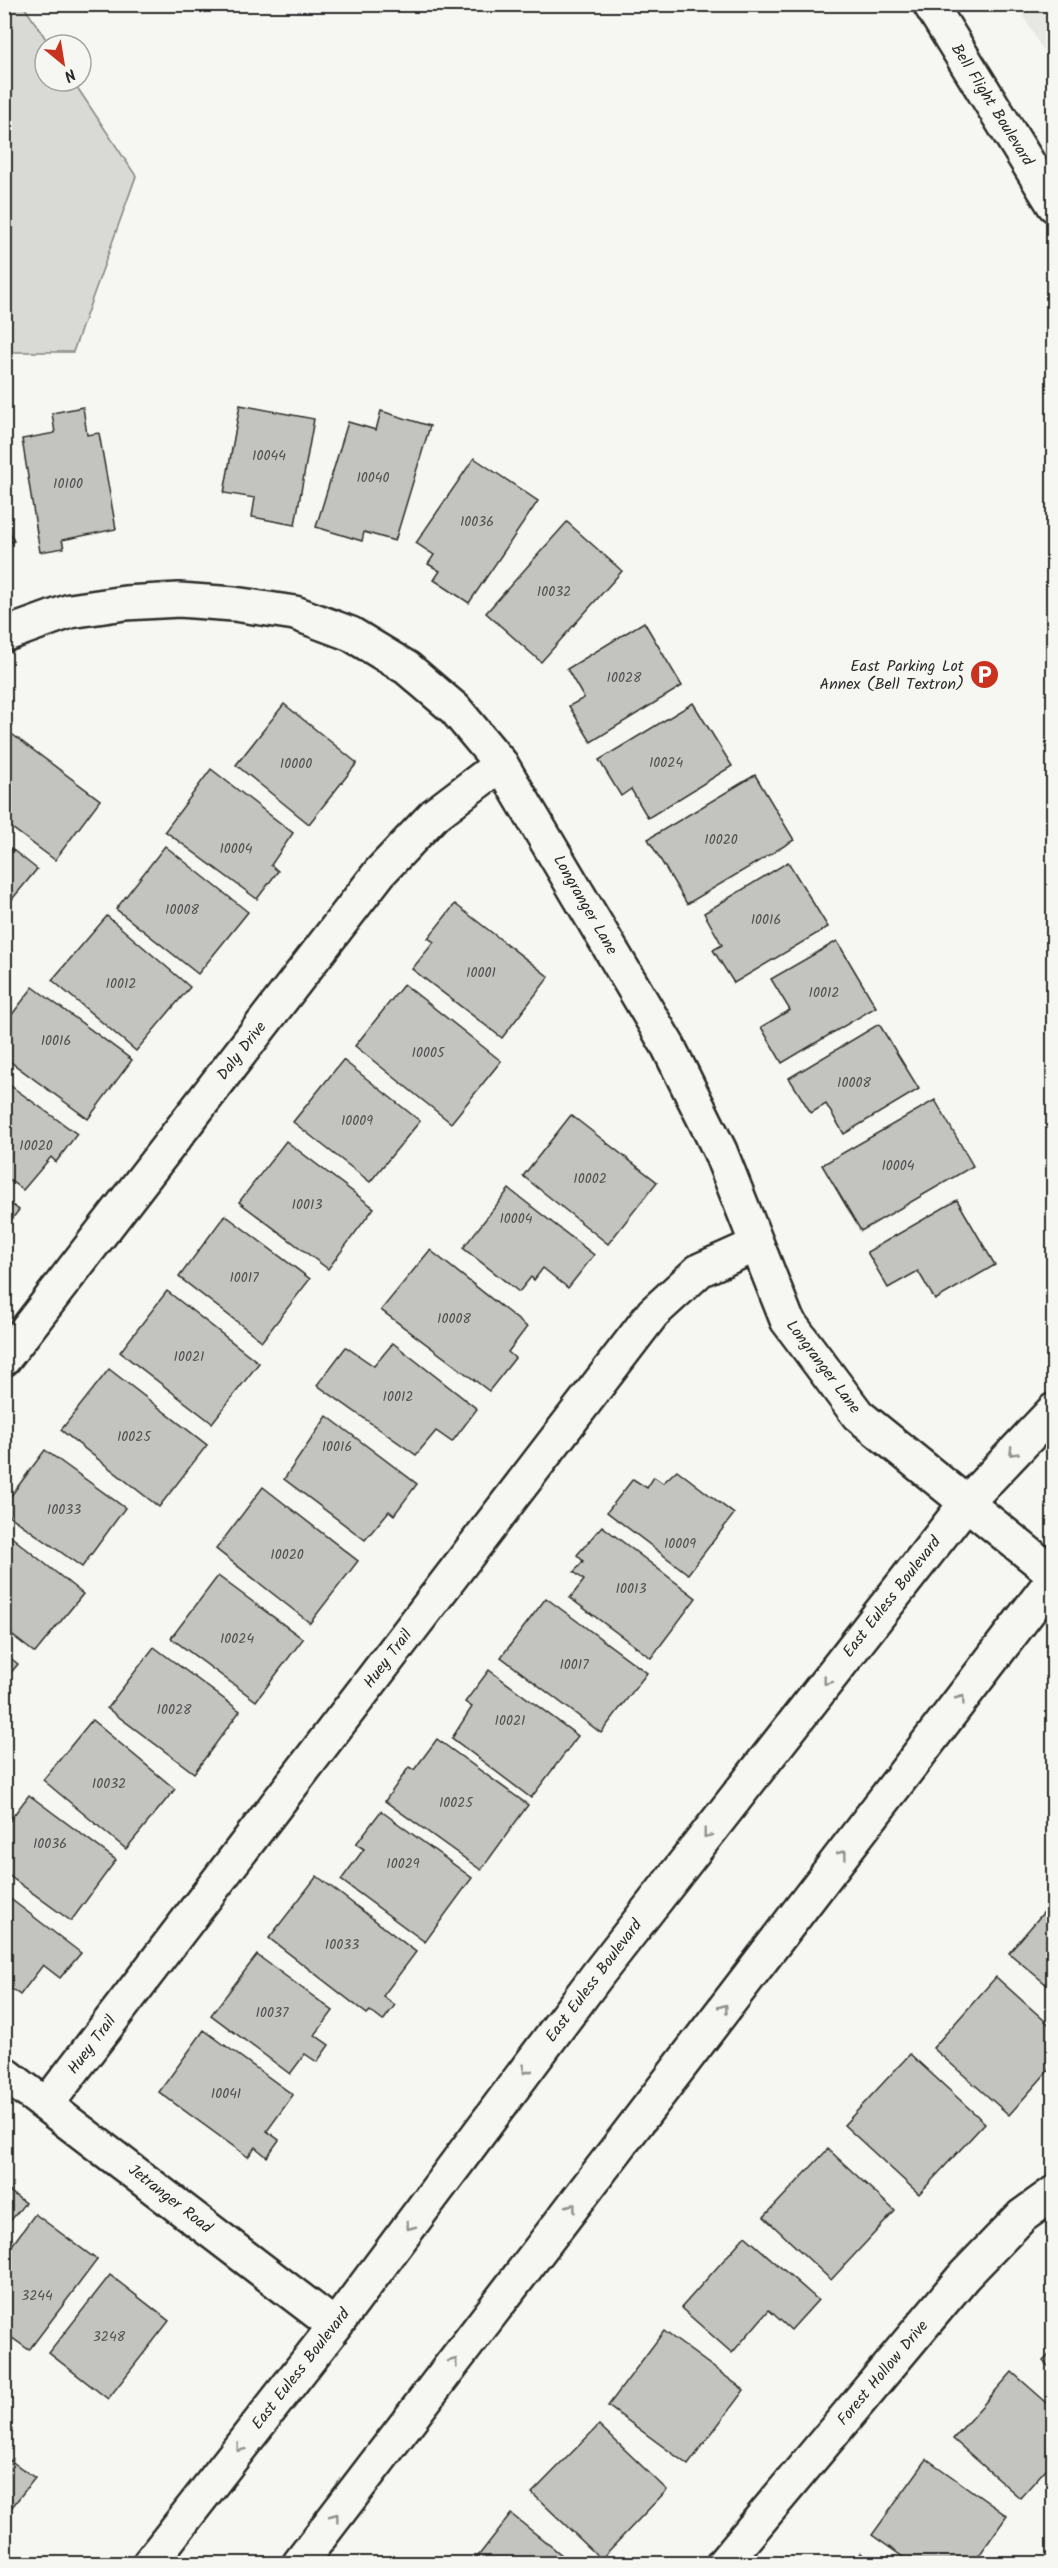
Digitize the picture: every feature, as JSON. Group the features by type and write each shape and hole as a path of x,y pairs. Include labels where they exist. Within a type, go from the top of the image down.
{"street":[{"name":"Bell Flight Boulevard","path":"934,6 1053,205"},
{"name":"Longranger Lane","path":"4,635 70,611 125,603 179,600 234,604 295,614 351,634 407,668 455,709 501,764 668,1046 720,1151 787,1320 858,1415 967,1502 1053,1576"},
{"name":"Daly Drive","path":"4,1359 380,872 434,815 501,764"},
{"name":"Huey Trail","path":"47,2104 653,1313 700,1270 756,1245"},
{"name":"East Euless Boulevard","path":"149,2564 335,2326 598,1974 967,1502 1053,1410"},
{"path":"300,2564 1053,1576"},
{"name":"Jetranger Road","path":"4,2073 335,2326"},
{"name":"Forest Hollow Drive","path":"723,2564 964,2276 1022,2216 1053,2193"}],"shaded area":[{"path":"4,5 23,5 42,33 33,33 33,93 81,93 136,176 73,352 5,352"},
{"path":"1017,5 1053,5 1053,68"}],"building":[{"path":"240,405 314,419 295,525 252,517 255,498 224,493"},
{"path":"83,407 87,435 99,433 116,529 62,540 64,548 40,552 22,439 55,433 52,413"},
{"path":"381,411 430,426 395,541 364,532 362,541 316,527 348,422 376,430"},
{"path":"474,458 538,501 469,603 434,580 440,571 428,564 434,555 416,543"},
{"path":"4,519 14,541 4,545"},
{"path":"567,522 622,571 541,662 486,613"},
{"path":"644,622 682,686 591,742 569,706 584,698 567,669"},
{"path":"693,703 732,766 648,818 631,789 621,796 599,760"},
{"path":"284,704 357,763 309,824 236,765"},
{"path":"9,732 100,800 55,860 4,822 4,739"},
{"path":"211,769 293,833 271,865 278,871 257,899 165,831"},
{"path":"755,775 794,840 687,904 648,839"},
{"path":"4,843 37,869 4,909"},
{"path":"165,846 248,912 198,974 116,909"},
{"path":"788,862 828,927 734,983 713,950 722,945 704,913"},
{"path":"455,904 549,977 502,1038 412,969 434,942 428,938"},
{"path":"107,916 190,987 136,1051 52,980"},
{"path":"837,941 876,1007 782,1063 761,1027 790,1010 771,979"},
{"path":"404,984 501,1061 451,1123 355,1046"},
{"path":"33,987 132,1060 88,1119 4,1057 4,1025"},
{"path":"879,1024 919,1089 844,1134 826,1104 811,1113 789,1078"},
{"path":"343,1060 420,1121 370,1182 293,1122"},
{"path":"4,1081 77,1134 56,1162 51,1157 23,1190 4,1176"},
{"path":"935,1100 973,1166 861,1231 822,1165"},
{"path":"571,1115 657,1182 608,1244 523,1176"},
{"path":"286,1141 374,1208 328,1269 239,1202"},
{"path":"509,1189 594,1255 568,1288 543,1268 534,1280 531,1277 519,1292 463,1248"},
{"path":"4,1199 19,1210 4,1229"},
{"path":"957,1200 995,1265 935,1300 918,1271 888,1288 867,1252"},
{"path":"225,1215 310,1279 262,1341 179,1277"},
{"path":"430,1250 527,1327 508,1352 515,1358 489,1391 381,1310"},
{"path":"167,1291 259,1363 212,1423 120,1352"},
{"path":"393,1343 477,1409 452,1442 436,1431 416,1455 317,1385 346,1347 374,1366"},
{"path":"109,1369 207,1445 159,1507 61,1430"},
{"path":"327,1416 417,1484 394,1515 389,1511 365,1540 284,1479"},
{"path":"45,1450 125,1508 82,1567 4,1512 4,1505"},
{"path":"677,1470 734,1514 688,1574 607,1512 633,1479 647,1488 654,1477 663,1483"},
{"path":"263,1487 358,1561 310,1623 216,1549"},
{"path":"602,1526 696,1598 651,1658 570,1598 584,1580 574,1572 583,1561 577,1555"},
{"path":"4,1531 83,1594 35,1653 4,1629"},
{"path":"218,1576 303,1639 256,1701 171,1638"},
{"path":"546,1598 647,1673 601,1733 501,1657"},
{"path":"154,1647 240,1711 194,1773 107,1708"},
{"path":"4,1653 18,1664 4,1681"},
{"path":"489,1670 578,1736 531,1798 452,1738 472,1707 465,1702"},
{"path":"92,1720 175,1789 126,1849 43,1780"},
{"path":"437,1739 528,1805 481,1870 385,1801 409,1767 414,1770"},
{"path":"29,1795 116,1860 71,1921 4,1872 4,1828"},
{"path":"381,1811 472,1878 425,1942 341,1880 364,1849 356,1844"},
{"path":"317,1876 416,1952 383,1996 395,2005 383,2021 370,2011 367,2014 269,1938"},
{"path":"4,1894 81,1953 60,1978 43,1965 20,1995 4,1983"},
{"path":"1054,1900 1054,1991 1009,1953"},
{"path":"257,1955 333,2011 315,2035 329,2045 317,2062 305,2054 290,2074 211,2015"},
{"path":"996,1977 1054,2029 1054,2064 1009,2115 933,2048"},
{"path":"204,2030 293,2095 267,2131 279,2140 267,2157 255,2147 248,2157 159,2092"},
{"path":"910,2054 985,2123 919,2194 844,2125"},
{"path":"828,2149 895,2211 831,2280 764,2217"},
{"path":"4,2187 25,2203 4,2229"},
{"path":"35,2214 97,2260 29,2350 4,2332 4,2256"},
{"path":"745,2236 818,2300 791,2330 769,2310 732,2353 681,2308"},
{"path":"110,2275 169,2321 108,2399 49,2353"},
{"path":"664,2331 744,2390 688,2465 608,2406"},
{"path":"1054,2350 1054,2372 1043,2361"},
{"path":"1012,2372 1054,2409 1054,2460 1020,2498 953,2439"},
{"path":"599,2425 667,2490 601,2559 532,2493"},
{"path":"4,2456 35,2478 4,2517"},
{"path":"927,2459 1007,2516 973,2564 913,2564 872,2535"},
{"path":"511,2514 573,2564 472,2564"},
{"path":"861,2553 872,2564 851,2564"}],"place":[{"name":"East Parking Lot Annex (Bell Textron)","path":"985,675"}]}
